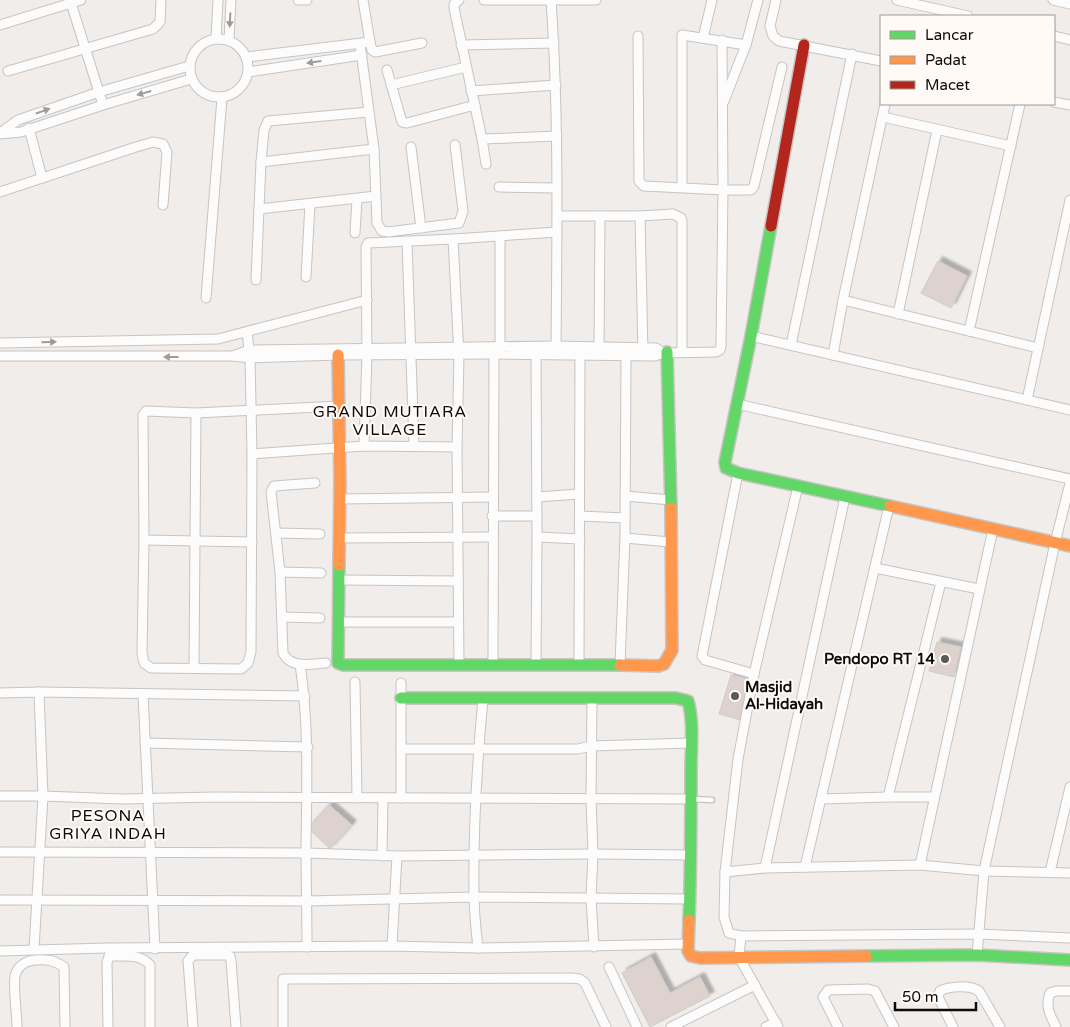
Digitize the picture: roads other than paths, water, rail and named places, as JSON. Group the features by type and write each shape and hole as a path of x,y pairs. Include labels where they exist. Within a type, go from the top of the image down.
{"street":[{"path":"0,25 81,0"},
{"path":"8,71 153,29 160,22 161,0"},
{"path":"216,38 218,0"},
{"path":"229,40 230,0"},
{"path":"298,0 307,0"},
{"path":"363,0 365,43 362,55 374,149 377,223 382,231 388,232 459,223 463,211 455,146"},
{"path":"459,0 454,4 454,8 486,164"},
{"path":"484,0 596,0"},
{"path":"551,0 557,136 556,350"},
{"path":"703,38 712,0"},
{"path":"722,106 746,45 758,0"},
{"path":"776,0 770,26 773,36 779,41 880,61"},
{"path":"897,0 964,15"},
{"path":"1053,0 1070,4"},
{"path":"71,3 103,105"},
{"path":"682,187 682,35 746,45"},
{"path":"638,36 639,181 644,186 751,190 754,186 782,67"},
{"path":"1055,36 1070,40"},
{"path":"216,38 229,40 239,46 247,57 248,72 246,81 232,95 222,98 210,96 198,90 191,79 189,66 193,54 202,44 216,38"},
{"path":"498,352 556,350 643,352 655,356 665,352 716,352 720,350 722,346 722,40"},
{"path":"247,57 365,43"},
{"path":"365,43 373,52 422,43"},
{"path":"461,45 554,43"},
{"path":"804,45 751,336 725,462 726,468 738,473 1070,546"},
{"path":"791,345 852,54"},
{"path":"248,72 362,55"},
{"path":"0,134 18,120 99,92 189,66"},
{"path":"391,86 466,67"},
{"path":"386,70 401,120 404,123 475,105"},
{"path":"0,134 22,132 29,128 191,79"},
{"path":"472,91 556,85"},
{"path":"206,298 222,98"},
{"path":"1055,102 1070,105"},
{"path":"834,355 843,300 886,105"},
{"path":"969,331 1020,105"},
{"path":"256,280 261,162 264,130 268,121 370,112"},
{"path":"883,117 1011,146"},
{"path":"29,128 42,178"},
{"path":"898,314 937,130"},
{"path":"482,139 557,136"},
{"path":"0,192 153,142 158,142 163,144 167,152 163,205"},
{"path":"411,147 421,228"},
{"path":"261,162 374,149"},
{"path":"499,187 556,188"},
{"path":"259,209 376,196"},
{"path":"355,233 357,199"},
{"path":"1027,400 1070,200"},
{"path":"306,277 310,204"},
{"path":"558,216 673,214 680,218 682,221 682,352"},
{"path":"599,351 600,216"},
{"path":"640,216 643,352"},
{"path":"364,446 367,300 366,245 371,242 452,240 556,232"},
{"path":"492,666 492,497 498,352 500,236"},
{"path":"452,240 458,351 459,665"},
{"path":"407,241 414,446"},
{"path":"0,343 218,339 367,300"},
{"path":"843,300 1038,348"},
{"path":"247,332 250,354 251,410 252,454 250,657 241,669 151,668 144,663 142,654 144,540 143,415 146,412 196,413 251,410 339,406"},
{"path":"751,336 1070,410"},
{"path":"218,339 220,357"},
{"path":"0,356 220,357 250,354 366,351 458,351 536,354 556,350 580,355 599,351 626,356 643,352"},
{"path":"250,354 338,355 366,351"},
{"path":"338,355 340,580 337,662 340,665 492,666 620,664 658,666 664,664 672,650 671,500 665,352"},
{"path":"536,354 538,516 536,664"},
{"path":"579,664 580,355"},
{"path":"620,664 625,538 626,356"},
{"path":"737,404 1070,479"},
{"path":"194,667 196,413"},
{"path":"252,454 364,446 457,447"},
{"path":"738,473 702,656 705,660 754,674"},
{"path":"315,483 274,486 272,489 280,572 283,653 285,658 291,662 300,664 326,663"},
{"path":"977,955 984,870 1055,543 1070,483"},
{"path":"798,486 754,674 738,759 725,872 724,917 729,933 741,936 979,934 1070,938"},
{"path":"537,497 579,494"},
{"path":"625,496 671,500"},
{"path":"340,499 492,497"},
{"path":"765,868 845,497"},
{"path":"805,867 889,506"},
{"path":"492,516 538,516"},
{"path":"580,516 625,518"},
{"path":"920,865 993,529"},
{"path":"276,533 320,534"},
{"path":"340,538 492,537"},
{"path":"538,537 580,539"},
{"path":"625,538 670,542"},
{"path":"144,540 252,542"},
{"path":"875,568 979,589"},
{"path":"280,572 321,573"},
{"path":"340,580 458,581"},
{"path":"888,797 941,582"},
{"path":"282,617 320,618"},
{"path":"339,622 458,622"},
{"path":"300,664 305,696 308,748 306,798 308,948"},
{"path":"355,682 357,798"},
{"path":"400,798 401,683"},
{"path":"34,949 43,796 39,692"},
{"path":"0,693 305,696"},
{"path":"143,694 154,901 154,949"},
{"path":"401,698 676,698 688,701 691,743 688,951 691,956 700,958 977,955 1070,960"},
{"path":"478,948 474,897 474,855 482,698"},
{"path":"592,698 591,798 593,854 591,898 594,946"},
{"path":"145,743 308,748"},
{"path":"401,749 578,749 591,746 691,743"},
{"path":"1050,872 1070,788"},
{"path":"0,796 122,799 690,799"},
{"path":"821,799 934,797"},
{"path":"382,856 383,798"},
{"path":"0,852 306,853 382,856 690,855"},
{"path":"392,946 397,856"},
{"path":"725,872 765,868 920,865 984,870 1070,873"},
{"path":"0,900 307,901 474,897 688,899"},
{"path":"741,936 739,957 777,1025 766,1027"},
{"path":"0,951 34,949 392,946 478,948 688,944"},
{"path":"192,1027 188,961 193,955 227,955 230,956 231,961 236,1027"},
{"path":"108,1027 107,963 109,956 113,956 140,957 150,965 150,1027"},
{"path":"17,1027 15,975 20,967 28,961 48,959 56,961 64,967 66,1027"},
{"path":"609,967 637,1027"},
{"path":"283,1027 283,979 562,978 580,979 585,983 606,1027"},
{"path":"671,1027 755,986"},
{"path":"953,1027 938,998 940,991 946,987 974,988 979,991 1000,1027"},
{"path":"838,1027 824,998 828,990 868,989 874,991 894,1027"},
{"path":"1056,1027 1048,1011 1047,1000 1050,992 1070,991"}],"lane":[{"path":"690,799 712,800"}],"place":[{"name":"Pendopo RT 14","path":"945,659"},
{"name":"Masjid Al-Hidayah","path":"735,696"}],"district":[{"name":"GRAND MUTIARA VILLAGE","path":"390,420"},
{"name":"PESONA GRIYA INDAH","path":"108,824"}]}
